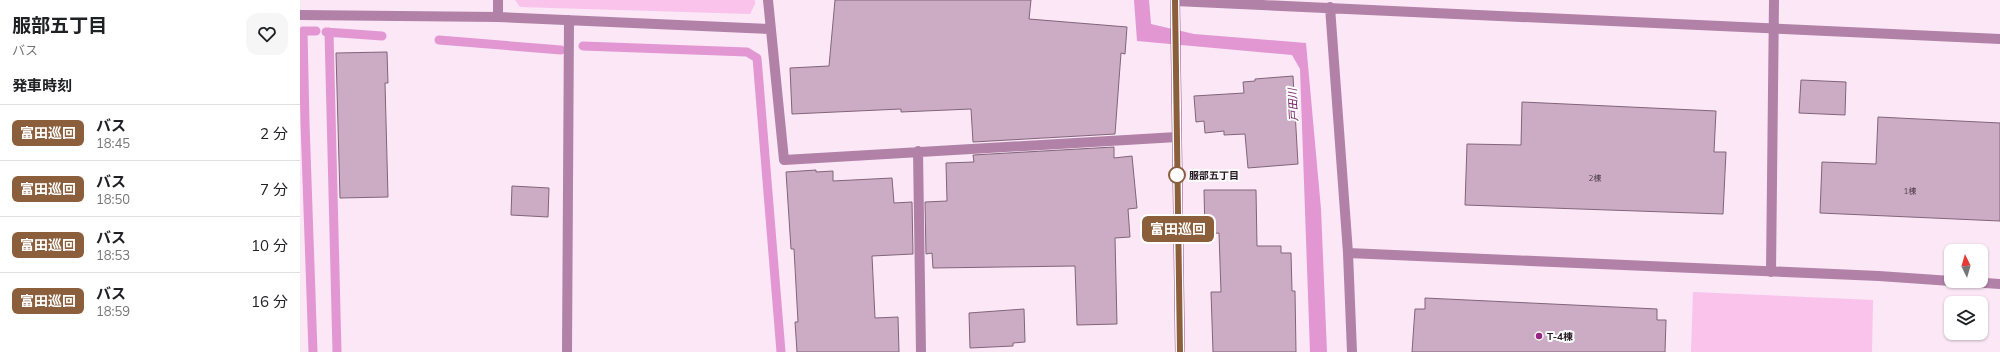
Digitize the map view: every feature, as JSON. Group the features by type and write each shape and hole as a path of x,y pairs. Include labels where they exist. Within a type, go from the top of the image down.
{"street":[{"path":"498,0 498,17"},
{"path":"768,0 784,160 1177,137"},
{"path":"1180,352 1175,0 2000,39"},
{"path":"1771,272 1775,28 1774,0"},
{"path":"1330,7 1348,254 1352,352"},
{"path":"300,15 498,17 770,29"},
{"path":"567,352 569,20"},
{"path":"918,151 921,352"},
{"path":"1348,254 1944,281"},
{"path":"1988,283 2000,284"}],"shaded area":[{"path":"515,0 755,0 755,4 750,14 520,7"},
{"path":"1134,0 1149,0 1151,24 1194,34 1306,43 1321,209 1327,352 1310,352 1300,69 1292,55 1137,41"},
{"path":"1693,292 1873,300 1872,352 1691,352"}],"building":[{"path":"835,0 1031,0 1029,19 1127,27 1125,54 1121,53 1115,134 973,142 971,109 901,112 901,109 792,114 790,68 829,66"},
{"path":"387,52 388,83 385,83 388,197 340,198 336,53"},
{"path":"1293,76 1298,164 1248,168 1245,134 1224,135 1224,131 1205,133 1204,121 1196,122 1194,96 1244,93 1243,82 1255,81 1255,79"},
{"path":"1801,80 1846,82 1845,115 1799,113"},
{"path":"1522,102 1716,111 1714,152 1726,152 1723,214 1465,205 1467,144 1521,145"},
{"path":"1878,117 2000,123 2000,221 1820,213 1822,162 1876,164"},
{"path":"1114,147 1114,158 1132,156 1137,208 1128,209 1130,237 1115,238 1117,324 1077,325 1075,266 933,268 932,253 926,254 925,202 947,201 946,163 974,162 973,155"},
{"path":"816,170 816,172 833,171 833,181 892,178 894,203 912,202 913,254 872,256 875,318 898,317 899,352 797,352 795,322 798,322 794,249 791,249 786,172"},
{"path":"512,186 549,188 548,217 511,215"},
{"path":"1204,190 1256,190 1257,246 1281,246 1281,253 1291,253 1292,291 1295,291 1296,352 1213,352 1211,292 1221,292 1219,233 1205,234"},
{"name":"T-4棟","path":"1425,298 1657,309 1657,320 1666,320 1665,352 1412,352 1415,309 1425,309"},
{"path":"1024,309 1025,342 1013,343 1013,346 970,348 969,313"}],"waterway":[{"path":"313,352 303,31 316,31"},
{"path":"326,32 382,36"},
{"path":"329,32 337,352"},
{"path":"439,40 561,50"},
{"path":"583,46 747,52 757,58 781,352"}],"bus line":[{"name":"富田巡回","path":"1175,0 1180,352"}],"place":[{"name":"服部五丁目","path":"1177,175"},
{"name":"T-4棟","path":"1539,336"}],"water label":[{"name":"戸田川","path":"1293,105"}]}
